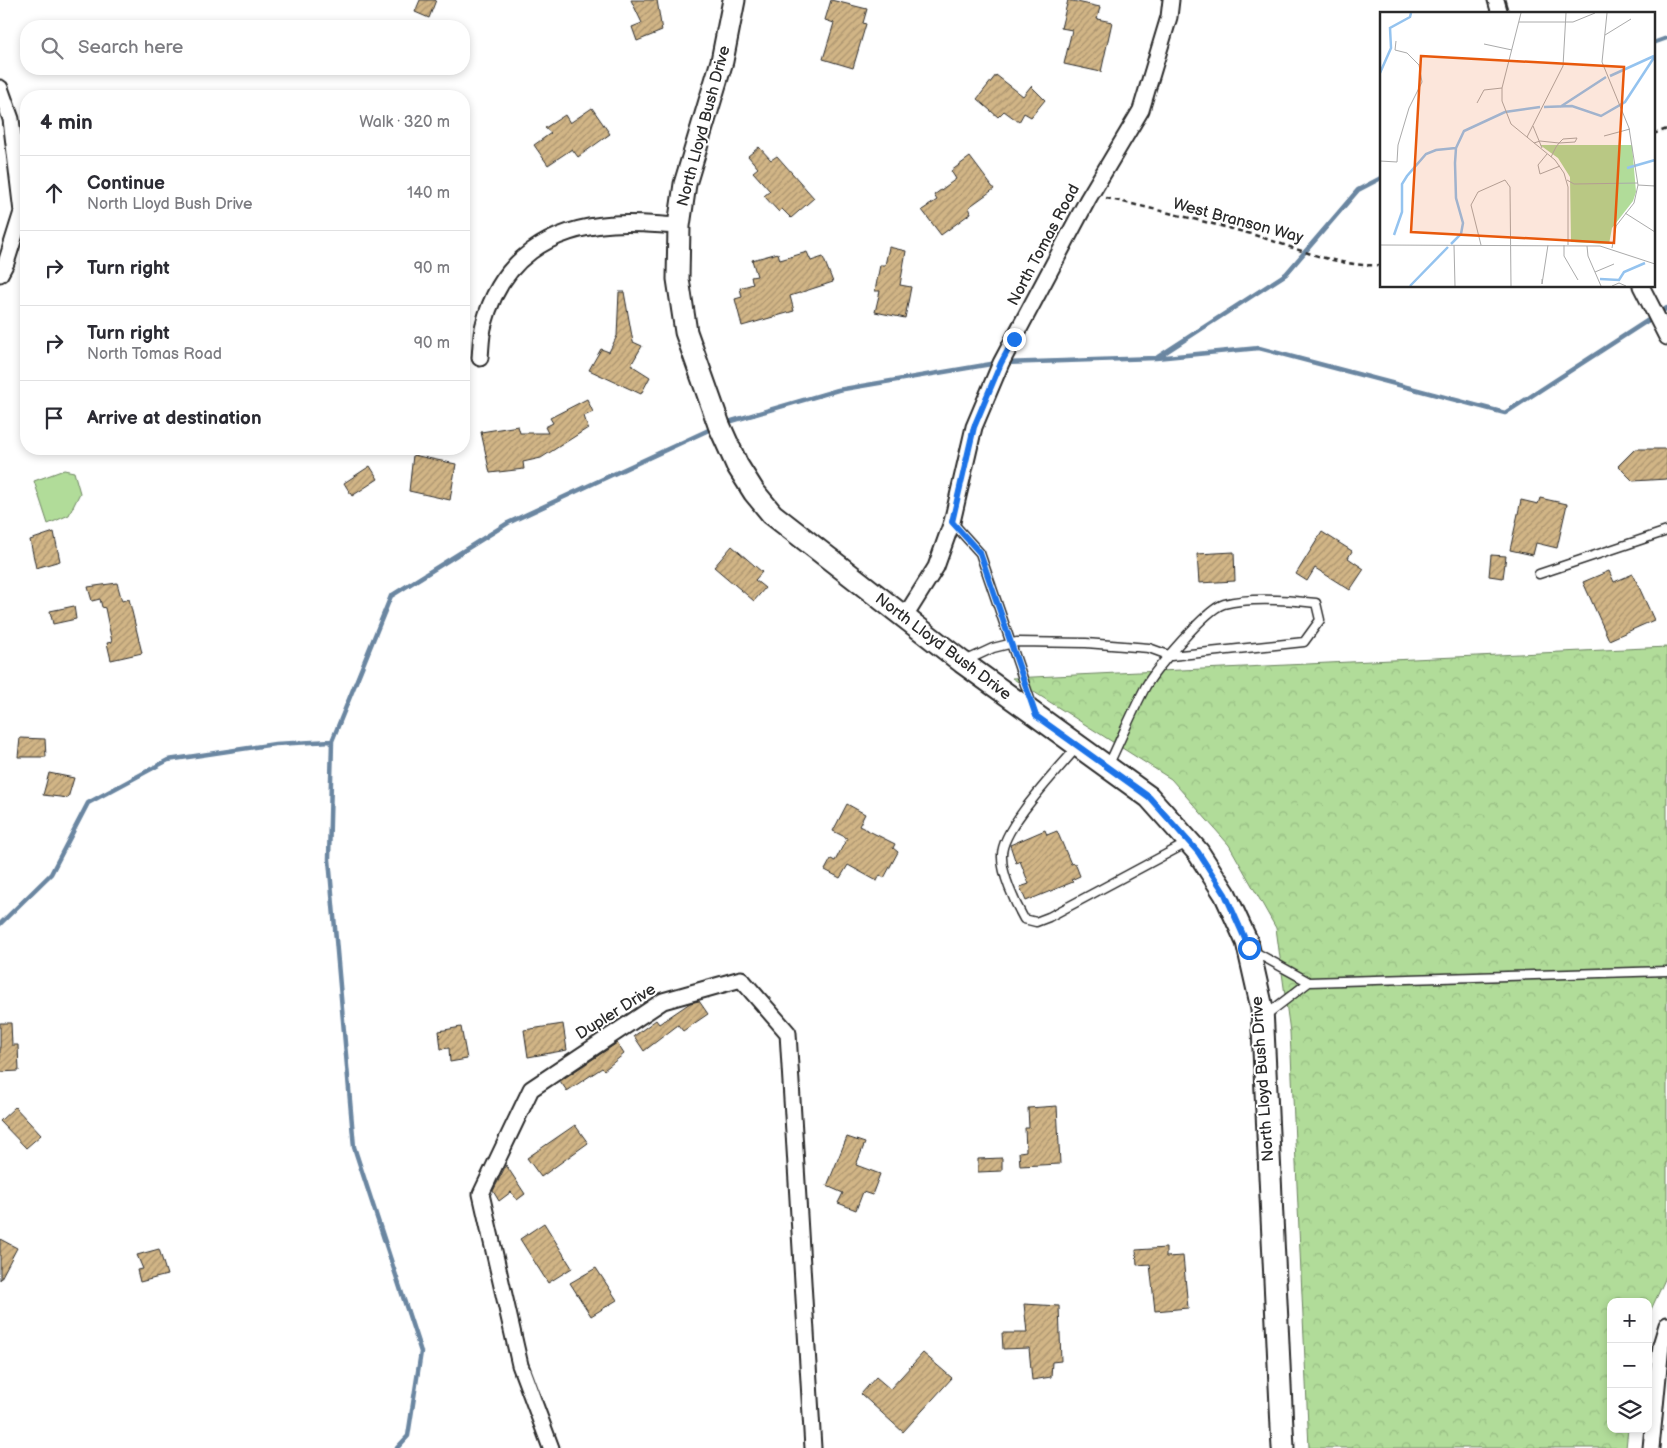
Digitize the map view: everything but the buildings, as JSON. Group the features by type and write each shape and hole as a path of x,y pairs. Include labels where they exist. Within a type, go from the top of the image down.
{"street":[{"name":"North Lloyd Bush Drive","path":"734,0 722,61 686,184 679,226 678,279 686,332 718,425 736,464 754,492 772,514 962,662 1149,797 1189,842 1225,894 1249,948 1262,1017 1284,1448"},
{"name":"North Tomas Road","path":"904,618 936,567 952,522 974,427 1001,363 1090,195 1141,110 1169,17 1171,0"},
{"path":"0,88 11,119 20,195"},
{"path":"0,274 6,263 20,218"},
{"path":"480,358 484,325 492,303 508,273 532,248 566,231 614,224 679,226"},
{"path":"1642,288 1667,337"},
{"name":"Dupler Drive","path":"551,1448 520,1365 480,1194 531,1089 663,1001 741,979 788,1033 813,1448"},
{"path":"1651,1448 1661,1345 1667,1325"}],"lane":[{"path":"952,522 980,553 1036,716"},
{"path":"1538,574 1667,531"},
{"path":"962,662 993,648 1012,643 1086,643 1149,648 1171,656 1304,642 1320,620 1316,603 1280,599 1223,604 1199,622 1171,656 1147,685 1107,767"},
{"path":"1078,746 1013,825 1004,841 1001,856 1014,901 1024,919 1036,922 1049,916 1189,842"},
{"path":"1249,948 1309,982 1667,972"},
{"path":"1262,1017 1309,982"}],"path":[{"path":"1654,134 1667,129"},
{"name":"West Branson Way","path":"1090,195 1250,234 1329,258 1368,266 1380,265"}],"green space":[{"path":"64,470 74,472 80,493 69,515 48,524 34,481"},
{"path":"1667,647 1667,1275 1652,1307 1652,1298 1607,1298 1607,1433 1628,1433 1626,1448 1309,1448 1290,1032 1276,928 1229,845 1171,779 1012,678"}],"waterway":[{"path":"1654,43 1667,38"},
{"path":"1158,357 1286,274 1358,190 1380,179"},
{"path":"1005,363 1156,358 1259,348 1505,413 1667,308"},
{"path":"725,423 838,390 997,363"},
{"path":"397,1448 408,1436 421,1352 354,1147 329,859 332,741 391,596 508,523 713,428"},
{"path":"0,924 51,874 88,803 168,760 275,744 332,741"}],"route":[{"path":"1014,339 1001,363 974,427 952,522 980,553 1036,716 1149,797 1198,852 1225,894 1249,948"}]}
